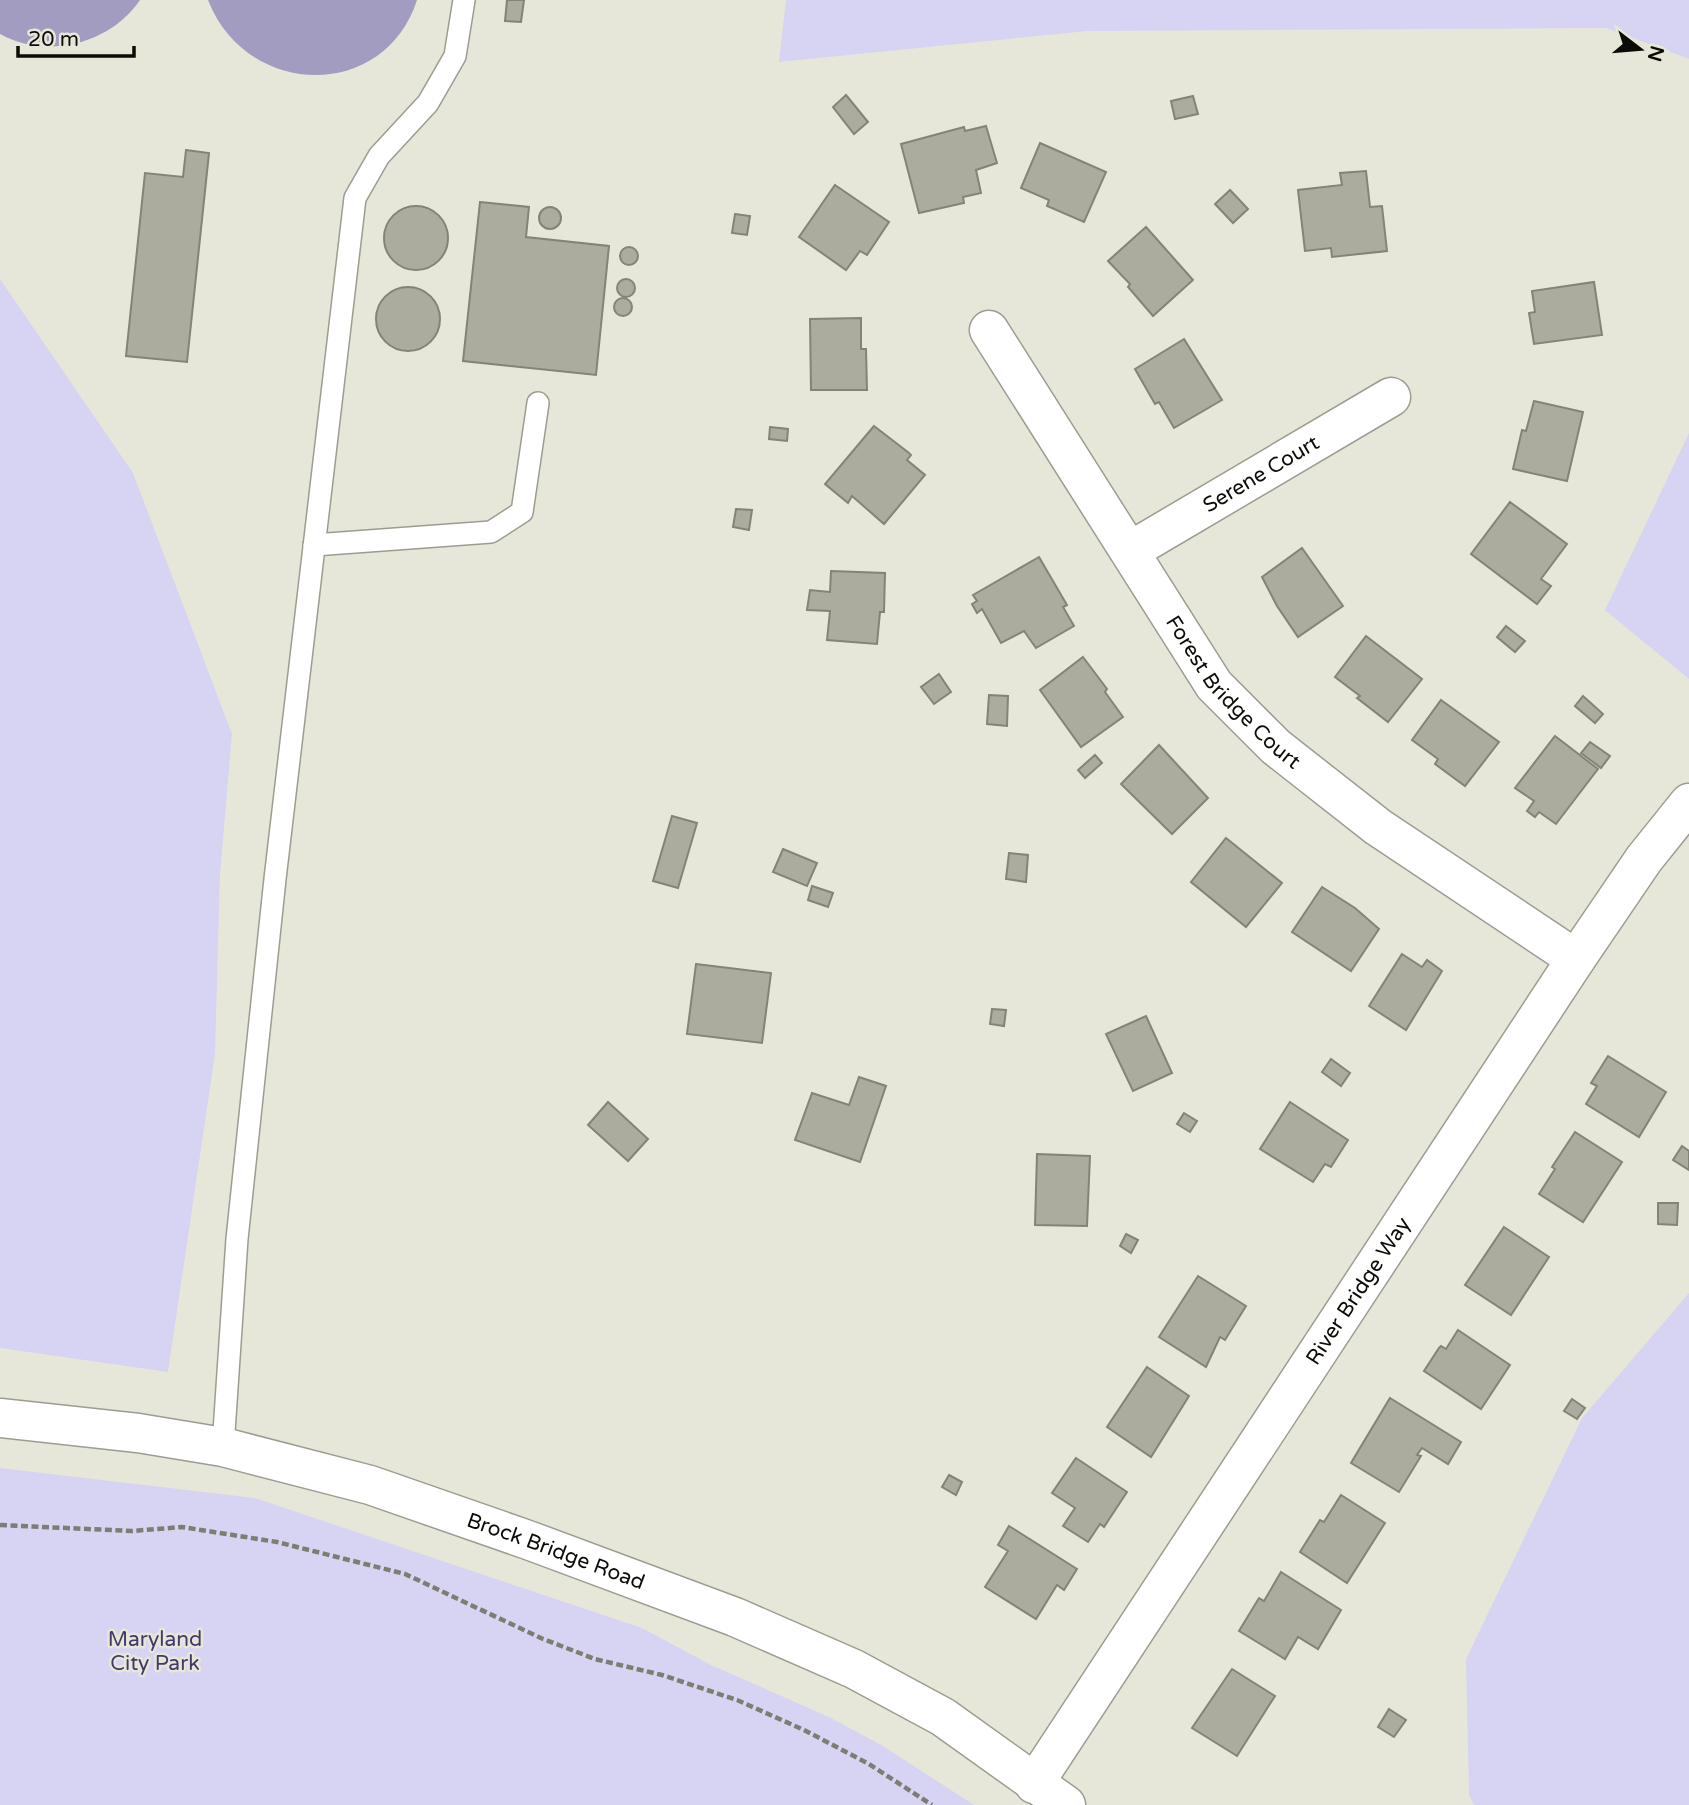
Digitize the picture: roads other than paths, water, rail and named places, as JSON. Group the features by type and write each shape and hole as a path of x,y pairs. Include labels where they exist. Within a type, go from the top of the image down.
{"street":[{"name":"Forest Bridge Court","path":"989,330 1214,685 1276,747 1378,827 1576,959"},
{"name":"Serene Court","path":"1130,551 1391,397"},
{"name":"River Bridge Way","path":"1034,1784 1576,959 1644,859 1689,803"},
{"name":"Brock Bridge Road","path":"0,1418 138,1433 223,1447 370,1485 528,1540 735,1618 854,1669 943,1717 1066,1805"}],"lane":[{"path":"223,1447 237,1239 355,198 379,156 428,103 456,56 464,0"},
{"path":"314,545 491,532 522,512 538,403"}],"park label":[{"name":"Maryland City Park","path":"155,1651"}]}
